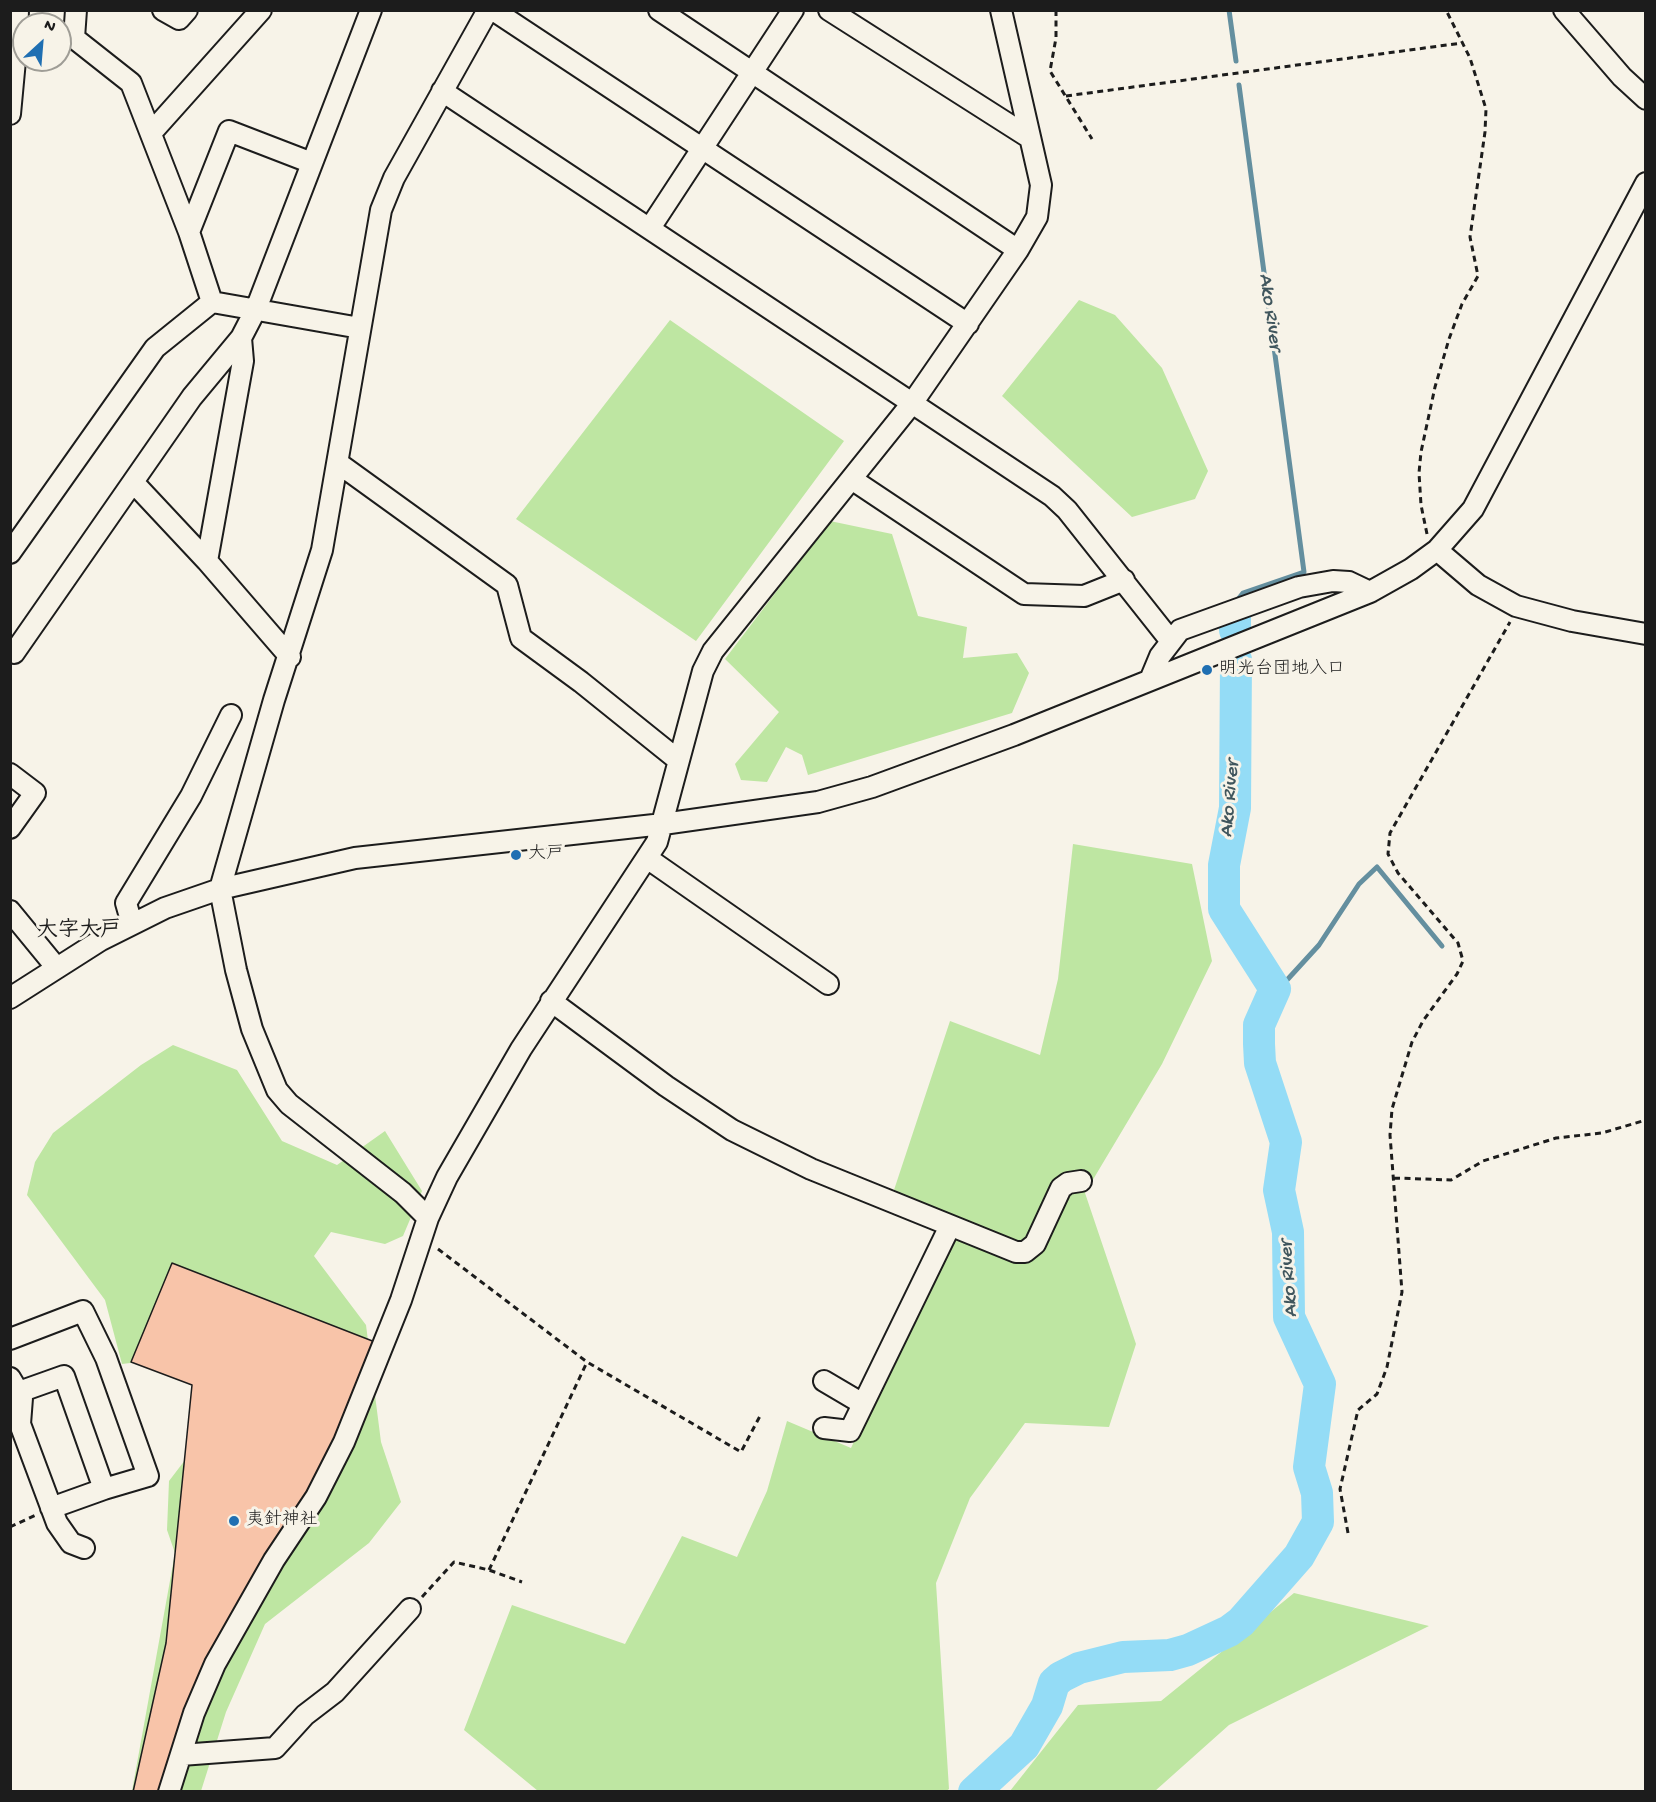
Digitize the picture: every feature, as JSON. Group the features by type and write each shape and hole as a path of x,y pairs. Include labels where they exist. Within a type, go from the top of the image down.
{"street":[{"path":"163,10 179,19 187,10"},
{"path":"151,133 261,10"},
{"path":"12,651 192,397 241,338 256,309 371,10"},
{"path":"428,1218 404,1193 289,1104 278,1090 252,1029 236,970 220,889 274,700 290,657 322,550 381,210 394,178 490,10 968,324"},
{"path":"659,10 1018,250"},
{"path":"650,228 754,73 793,10"},
{"path":"829,10 1030,138"},
{"path":"170,1791 194,1713 215,1664 274,1560 316,1497 344,1442 401,1300 428,1218 447,1177 551,1001 647,858 663,824 703,671 713,651 759,591 853,480 914,402 1018,250 1037,217 1041,185 1001,10"},
{"path":"1564,10 1622,77 1646,99"},
{"path":"72,42 131,83 189,232 212,302"},
{"path":"10,114 12,82"},
{"path":"442,91 914,402 1052,496 1067,510 1170,640"},
{"path":"189,232 229,131 312,163"},
{"path":"10,998 56,967 132,924 165,908 220,889 355,858 663,824 818,802 872,787 1014,735 1370,592 1411,569 1437,550 1473,509 1646,183"},
{"path":"10,554 154,348 212,302 360,328"},
{"path":"207,561 243,361 241,338"},
{"path":"338,463 507,585 521,638 581,682 678,760"},
{"path":"853,480 1024,594 1084,596 1124,580"},
{"path":"133,482 207,561 290,657"},
{"path":"1437,550 1478,585 1516,606 1572,621 1646,634"},
{"path":"1150,680 1170,640 1180,630 1299,587 1341,581 1349,582 1370,592"},
{"path":"132,924 126,903 191,796 231,715"},
{"path":"10,774 35,793 10,828"},
{"path":"647,858 828,984"},
{"path":"10,911 56,967"},
{"path":"551,1001 666,1086 732,1130 811,1169 1016,1252 1025,1252 1035,1244 1061,1188 1068,1183 1081,1181"},
{"path":"824,1428 850,1431 950,1226"},
{"path":"10,1339 83,1311 106,1358 148,1476 51,1508"},
{"path":"84,1548 71,1543 57,1523 20,1424 22,1398 15,1385 64,1376 104,1489"},
{"path":"824,1382 863,1404"},
{"path":"181,1755 275,1748 305,1715 335,1692 410,1609"}],"path":[{"path":"1056,10 1056,38 1050,71 1092,140"},
{"path":"1437,550 1427,534 1421,505 1419,473 1421,452 1435,387 1449,339 1462,304 1478,276 1470,237 1485,132 1486,109 1462,43 1446,10"},
{"path":"1066,96 1462,43"},
{"path":"1348,1533 1340,1489 1345,1466 1358,1410 1377,1394 1387,1367 1402,1292 1390,1135 1392,1109 1412,1042 1423,1021 1457,974 1463,961 1458,943 1398,873 1388,854 1390,833 1483,671 1516,606"},
{"path":"1394,1178 1451,1180 1483,1161 1515,1150 1556,1138 1602,1133 1646,1120"},
{"path":"422,1238 587,1362 741,1452 760,1416"},
{"path":"489,1570 587,1362"},
{"path":"10,1527 51,1508"},
{"path":"410,1609 454,1562 489,1570 522,1582"}],"green space":[{"path":"1079,300 1115,315 1162,368 1208,471 1195,499 1132,517 1002,396"},
{"path":"670,320 844,441 696,641 516,519"},
{"path":"830,521 892,534 918,616 967,627 963,658 1017,653 1029,673 1012,713 808,775 802,755 786,747 767,782 741,780 735,764 779,712 725,659"},
{"path":"1073,844 1192,864 1212,961 1162,1064 1085,1193 1136,1344 1109,1427 1025,1423 970,1498 936,1583 949,1789 945,1792 538,1791 464,1730 512,1605 625,1644 682,1536 737,1557 767,1491 787,1421 851,1448 959,1221 893,1193 950,1021 1040,1055 1058,979"},
{"path":"173,1045 237,1070 282,1141 337,1165 385,1131 422,1191 403,1236 385,1244 331,1232 314,1256 366,1325 381,1442 401,1502 369,1543 265,1624 226,1712 201,1791 132,1791 175,1553 167,1530 169,1481 208,1430 201,1376 171,1358 122,1364 105,1300 27,1195 35,1162 53,1133 141,1065"},
{"path":"1294,1593 1429,1626 1229,1725 1155,1791 1010,1791 1078,1705 1161,1701"}],"building":[{"name":"夷針神社","path":"172,1263 375,1342 346,1418 311,1489 264,1559 216,1643 190,1700 162,1792 133,1792 166,1643 192,1385 131,1362"}],"waterway":[{"name":"Ako River","path":"1229,10 1236,61"},
{"name":"Ako River","path":"1236,602 1243,593 1304,572 1239,85"},
{"name":"Ako River","path":"1235,617 1235,630"},
{"name":"Ako River","path":"974,1792 1024,1746 1047,1706 1054,1683 1061,1677 1079,1668 1123,1657 1170,1655 1188,1650 1229,1631 1241,1622 1299,1556 1318,1522 1317,1493 1309,1467 1320,1384 1289,1317 1288,1232 1279,1190 1286,1142 1260,1063 1259,1025 1275,989 1224,909 1224,865 1235,808 1236,660"},
{"path":"1275,989 1287,980 1319,945 1359,884 1377,867 1442,946"}],"place":[{"name":"明光台団地入口","path":"1207,670"},
{"name":"大戸","path":"516,855"},
{"name":"夷針神社","path":"234,1521"}],"district":[{"name":"大字大戸","path":"79,932"}]}
